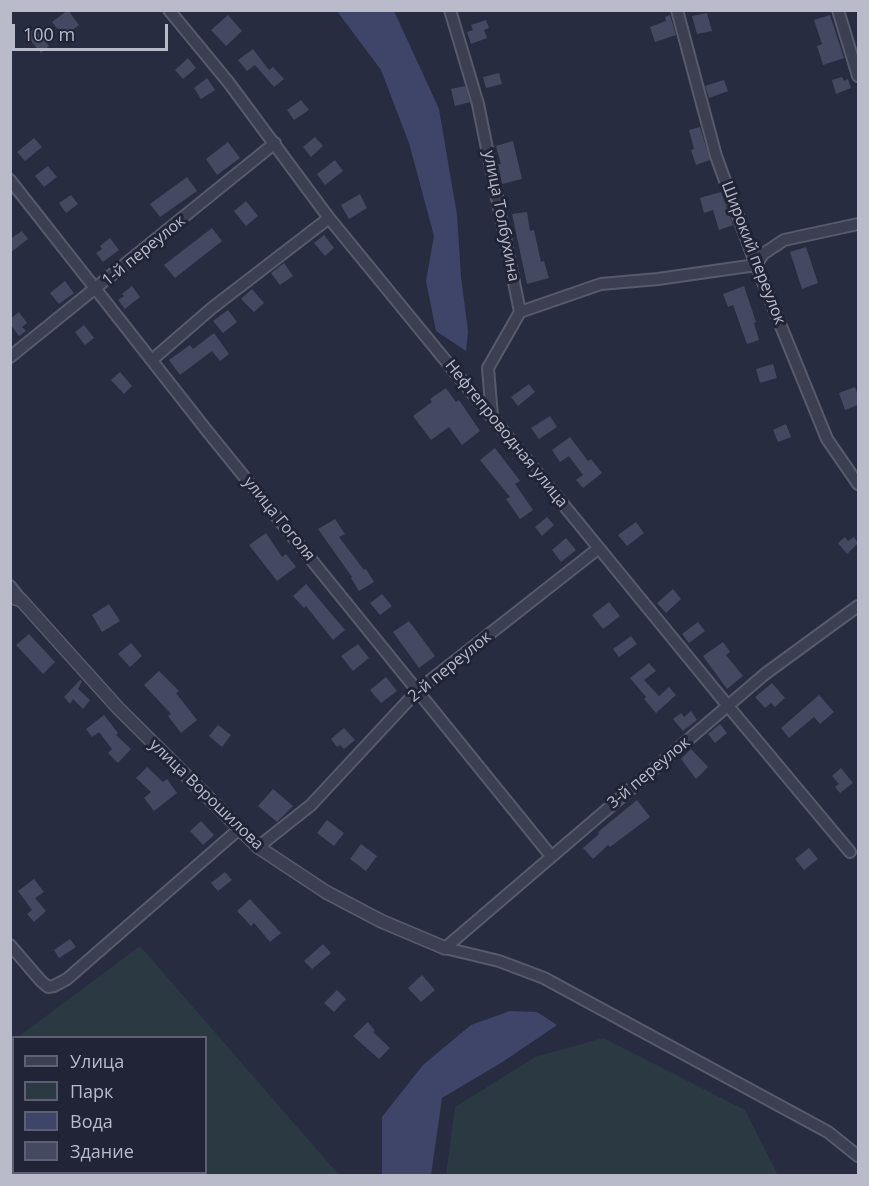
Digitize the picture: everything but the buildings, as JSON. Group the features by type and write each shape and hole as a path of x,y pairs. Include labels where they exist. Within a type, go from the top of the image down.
{"street":[{"name":"Нефтепроводная улица","path":"169,10 229,82 329,218 850,852"},
{"name":"улица Толбухина","path":"450,10 478,104 520,312"},
{"name":"Широкий переулок","path":"677,10 716,156 756,265 827,439 858,484"},
{"path":"838,10 858,76"},
{"name":"1-й переулок","path":"10,357 275,143"},
{"name":"улица Гоголя","path":"10,180 153,359 208,432 551,856"},
{"path":"153,359 212,308 329,218"},
{"path":"492,417 488,368 520,312 601,284 658,279 756,265 763,254 784,240 858,224"},
{"name":"2-й переулок","path":"258,847 310,805 418,690 600,548"},
{"name":"улица Ворошилова","path":"10,586 16,598 118,708 238,830 258,847 326,892 381,921 445,948"},
{"name":"3-й переулок","path":"445,948 765,674 858,606"},
{"path":"10,945 48,987 54,987 67,979 238,830"},
{"path":"445,948 500,960 544,978 828,1132 858,1156"}],"green space":[{"path":"140,946 339,1175 11,1175 10,1043 12,1042 12,1174 207,1174 207,1036 19,1036"},
{"path":"603,1038 745,1110 778,1175 446,1175 455,1107 535,1057"}],"water":[{"path":"337,11 394,11 439,109 457,215 461,277 468,331 466,351 436,331 426,281 434,236 409,143 381,70"},
{"path":"510,1011 537,1012 557,1025 504,1061 442,1098 431,1175 382,1175 382,1117 423,1065 471,1025"}]}
